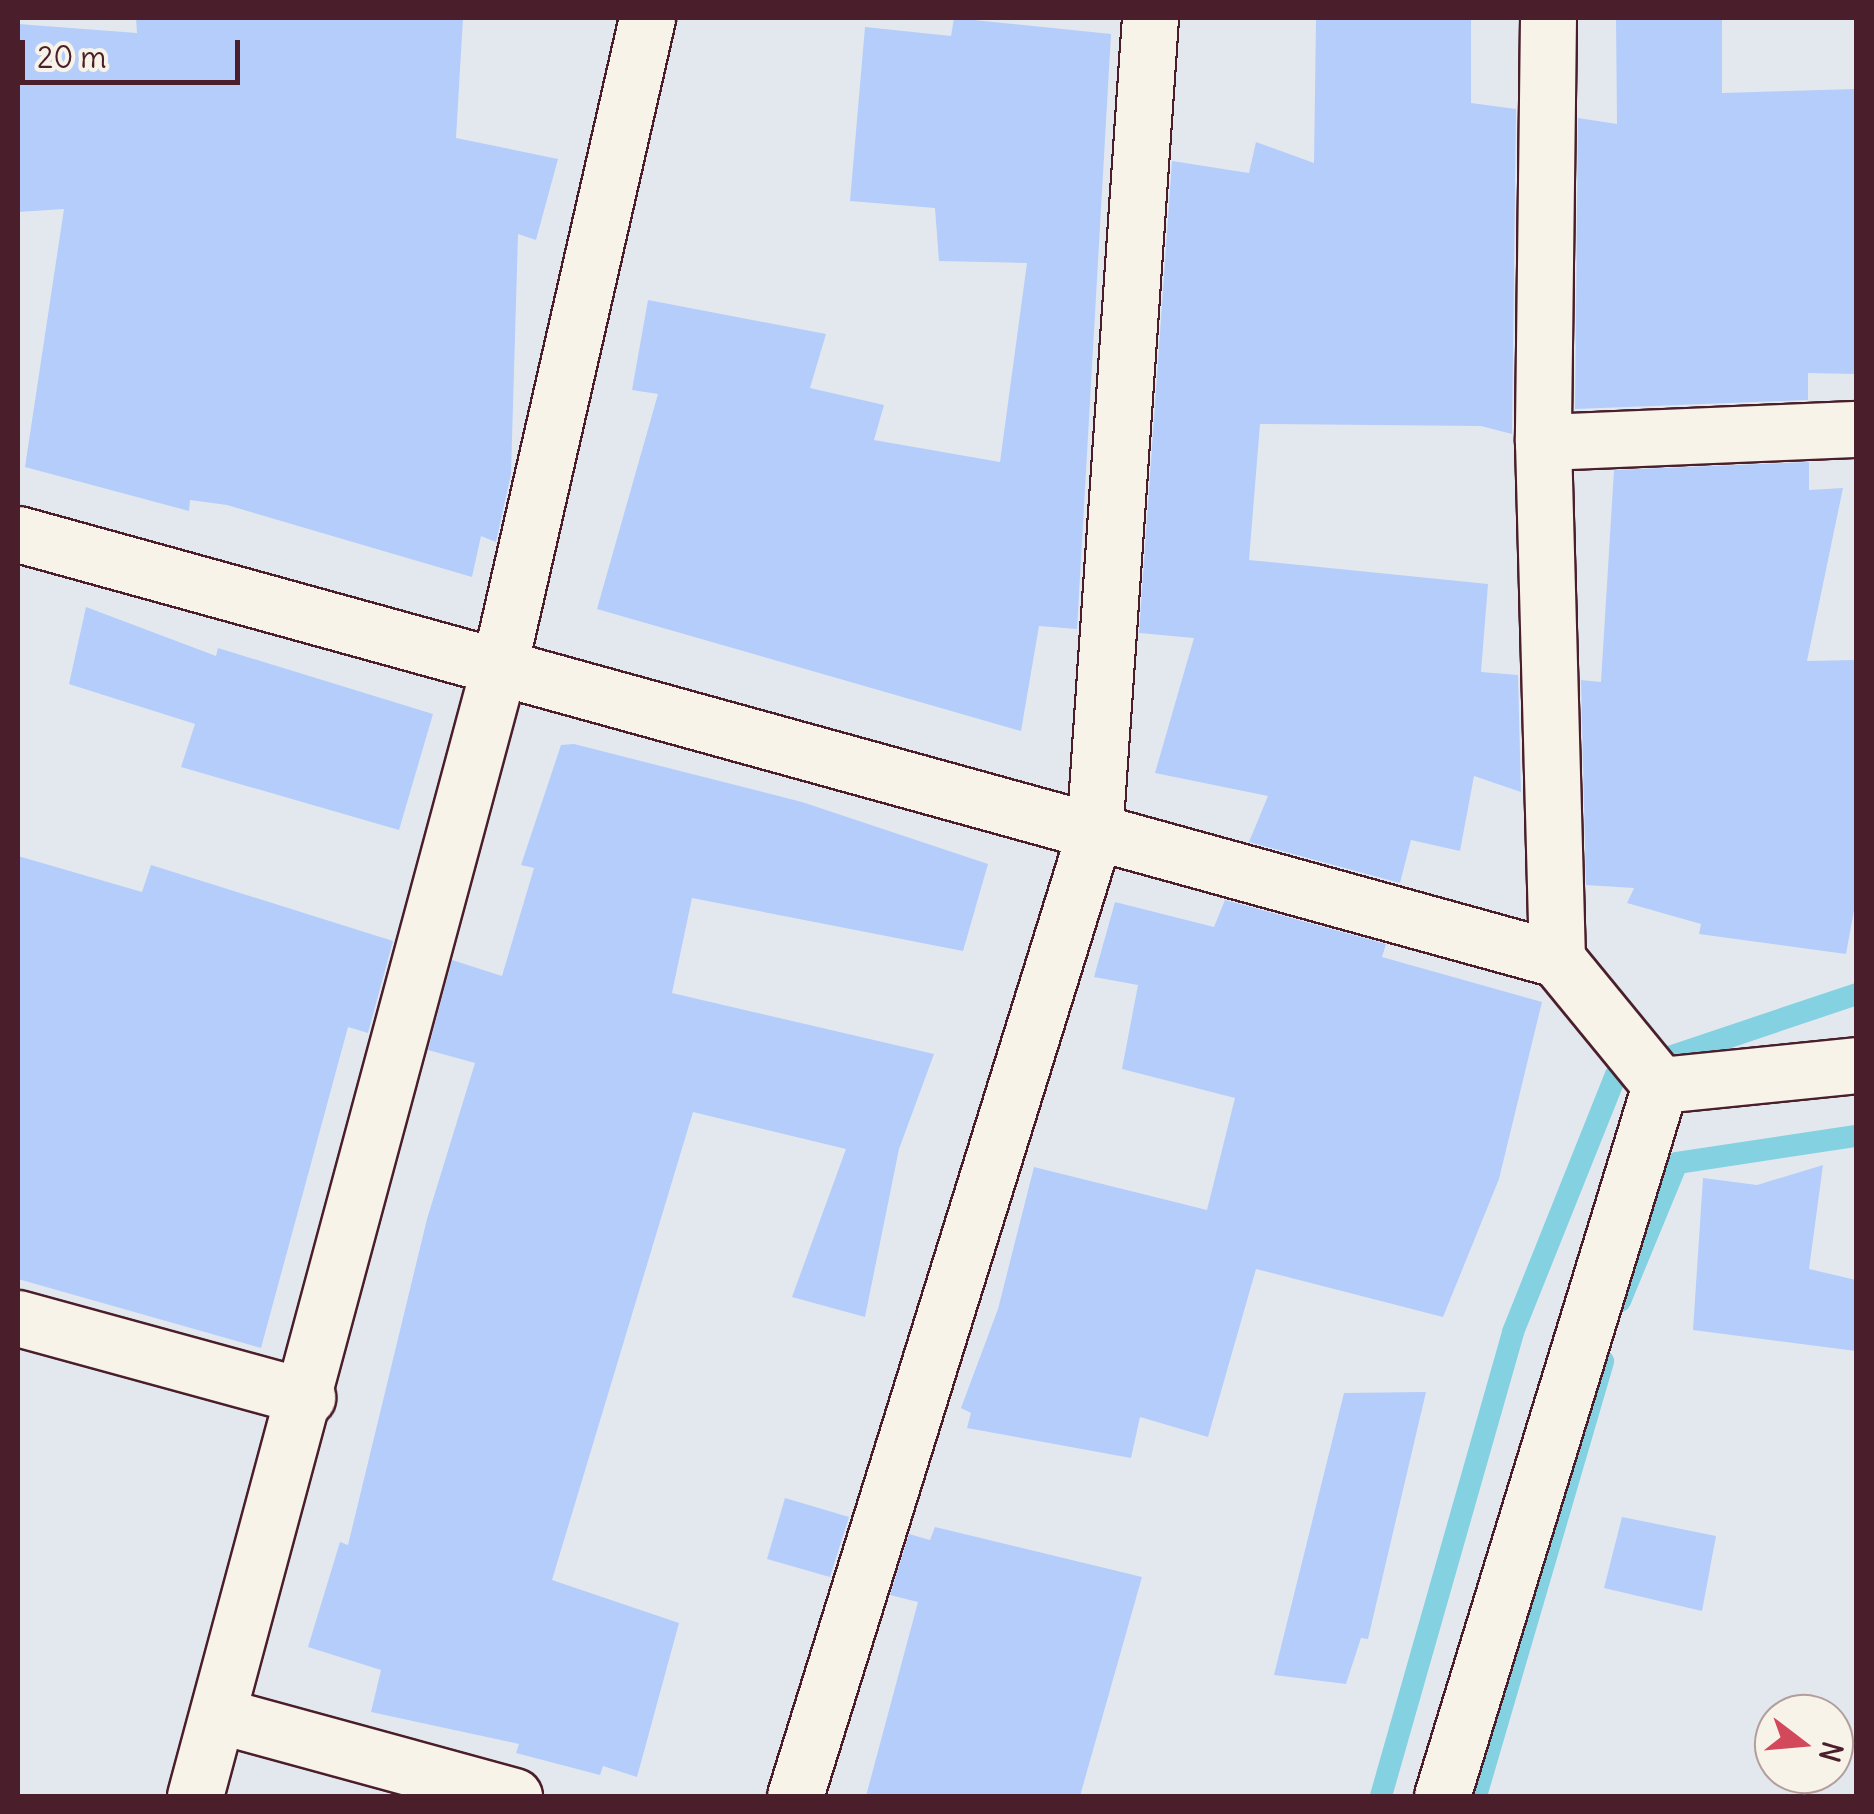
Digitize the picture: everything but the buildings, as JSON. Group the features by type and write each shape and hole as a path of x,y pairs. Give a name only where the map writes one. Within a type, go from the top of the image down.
{"street":[{"path":"195,1796 306,1397 500,667 648,18"},
{"path":"795,1796 1094,835 1150,18"},
{"path":"1548,18 1543,442 1557,959"},
{"path":"1543,442 1856,429"},
{"path":"18,534 1094,835 1557,959 1660,1086"},
{"path":"1660,1086 1856,1065"},
{"path":"1442,1796 1660,1086"},
{"path":"18,1318 306,1397"},
{"path":"218,1716 514,1796"}],"waterway":[{"path":"1381,1796 1513,1332 1616,1075 1856,994"},
{"path":"1620,1301 1677,1163 1856,1136"},
{"path":"1476,1796 1603,1361"}]}
